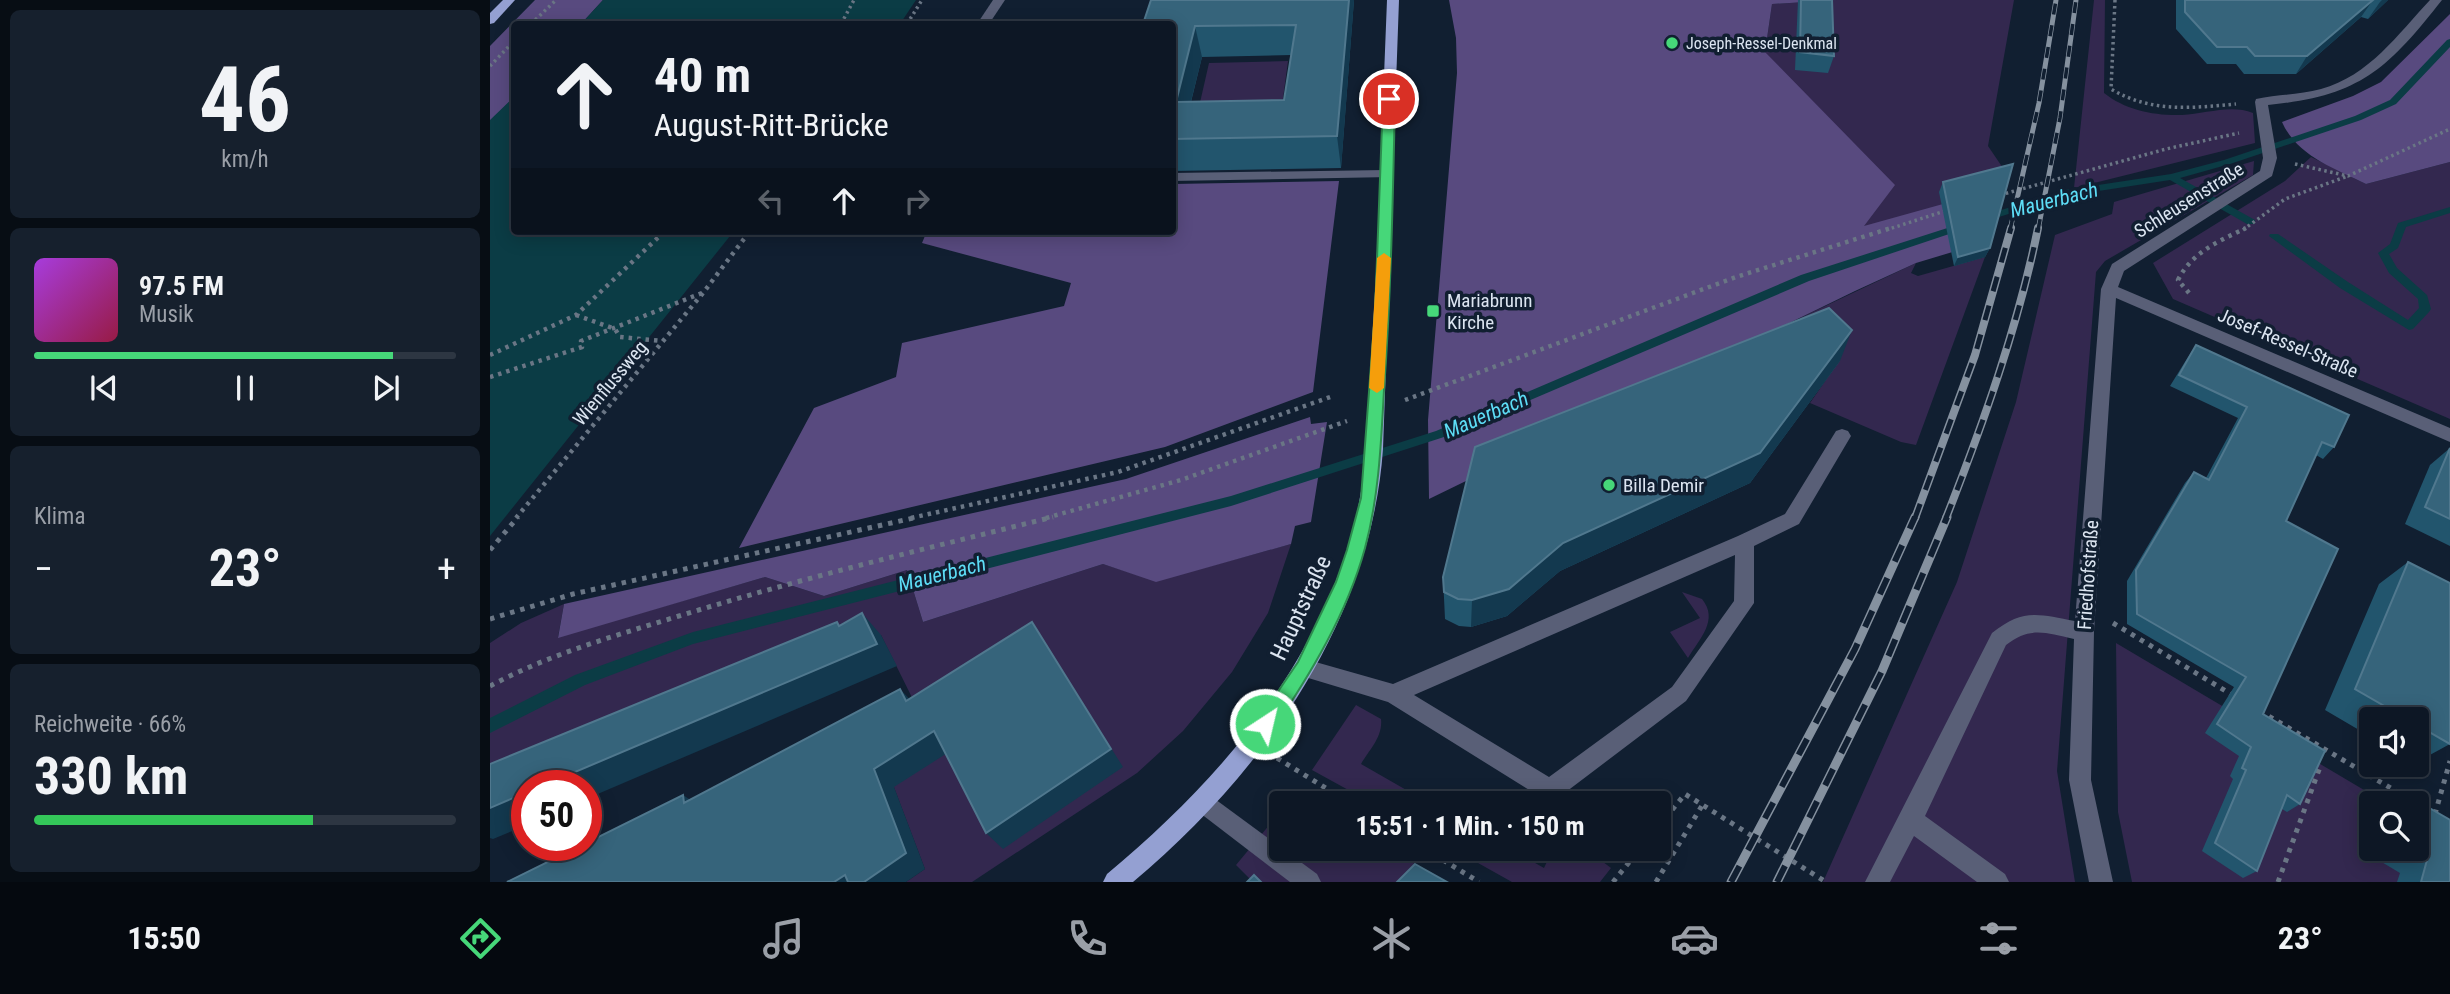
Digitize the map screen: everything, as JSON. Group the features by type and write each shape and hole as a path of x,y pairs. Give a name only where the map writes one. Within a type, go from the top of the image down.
{"main road":[{"path":"490,20 509,0"},
{"path":"1386,174 1393,0"},
{"name":"Hauptstraße","path":"1115,882 1147,857 1204,802 1252,743 1305,668 1345,582 1369,498 1377,391 1386,174"}],"street":[{"path":"985,21 999,0"},
{"path":"2270,158 2261,102 2301,98 2353,81 2377,62 2436,0"},
{"name":"Schleusenstraße","path":"2117,268 2261,178 2270,166 2270,158"},
{"path":"1176,177 1386,174"},
{"name":"Friedhofstraße","path":"2101,882 2080,780 2086,604 2109,289 2117,268"},
{"name":"Josef-Ressel-Straße","path":"2109,289 2450,435"},
{"path":"1394,694 1745,542 1792,519 1842,436"},
{"path":"1305,668 1394,694 1550,790 1679,694 1744,603 1745,542"},
{"path":"1877,882 1911,820 1998,639 2017,625 2042,624 2084,632"},
{"path":"1204,802 1309,882"},
{"path":"1911,820 1997,882"}],"path":[{"path":"534,21 556,0"},
{"path":"843,21 854,0"},
{"path":"910,21 922,0"},
{"path":"2115,0 2111,89 2127,101 2150,107 2181,109 2261,102"},
{"path":"490,66 511,44"},
{"path":"2194,298 2178,280 2181,272 2207,248 2244,230 2262,218 2267,211 2310,188 2348,176 2450,129"},
{"path":"1999,195 2166,149 2246,131"},
{"path":"2270,158 2348,176"},
{"path":"1401,401 1736,277 1949,210"},
{"path":"490,355 576,315 661,235"},
{"name":"Wienflussweg","path":"490,550 703,293 747,235"},
{"path":"490,377 582,347 581,341 703,293"},
{"path":"576,315 614,329 620,337 663,341"},
{"path":"490,619 573,594 1118,472 1333,396"},
{"path":"490,685 578,646 764,590 1056,516 1181,480 1351,419"},
{"path":"2086,604 2132,636 2239,699"},
{"path":"2251,706 2396,791"},
{"path":"1252,743 1330,791"},
{"path":"2435,814 2450,761"},
{"path":"2278,882 2320,767"},
{"path":"1671,811 1685,794 1826,882"},
{"path":"1656,882 1703,804"},
{"path":"2429,811 2442,819"},
{"path":"1445,861 1479,882"},
{"path":"1613,882 1630,861"}],"shaded area":[{"path":"535,0 603,0 584,21 514,21"},
{"path":"603,0 916,0 902,21 584,21"},
{"path":"1449,0 1837,0 1772,4 1765,52 1895,185 1864,226 2004,187 1989,241 1916,263 1855,291 1429,499 1428,420 1457,73 1456,38"},
{"path":"1837,0 2014,0 1988,146 2007,174 1941,206 1863,227 1765,52 1772,4"},
{"path":"2094,0 2105,0 2104,93 2131,108 2161,114 2245,110 2253,113 2255,143 2074,188"},
{"path":"2450,14 2450,162 2366,184 2318,160 2297,144 2289,134 2282,122 2353,96 2381,82"},
{"path":"511,25 511,100 490,122 490,46"},
{"path":"1288,61 1279,128 1194,129 1209,63"},
{"path":"511,100 511,235 731,235 490,536 490,120"},
{"path":"2311,157 2366,184 2450,162 2450,419 2173,299 2153,263 2285,181"},
{"path":"2254,161 2253,175 2105,261 2096,272 2057,771 2075,882 1823,882 1957,582 2016,402 2055,235 2112,214 2114,202"},
{"path":"1339,181 1313,392 1165,447 739,548 814,408 896,377 902,343 1064,306 1071,283 922,243 925,235 1176,235 1176,184"},
{"path":"1985,257 1916,445 1901,442 1810,403 1839,361 1800,318 1916,263 1911,273 1918,276"},
{"path":"1310,417 1311,424 1327,422 1311,522 1295,526 1291,544 1156,582 1103,564 923,622 907,570 824,596 765,577 558,638 564,604 1126,479"},
{"path":"1291,544 1268,613 1232,672 1183,731 1137,773 972,882 906,882 925,869 873,732 941,756 881,635 490,774 490,643 521,623 564,604 558,637 765,577 824,596 907,570 923,622 1103,564 1156,581"},
{"path":"1682,592 1702,599 1709,614 1706,629 1688,658 1670,632 1700,618"},
{"path":"2116,643 2366,791 2359,791 2359,861 2429,861 2450,882 2132,882 2118,812"},
{"path":"1356,705 1381,719 1378,737 1361,764 1408,791 1350,791 1312,770"},
{"path":"1269,825 1269,861 1409,861 1447,882 1253,882 1236,865"},
{"path":"1474,861 1531,861 1544,868 1547,861 1602,861 1611,868 1600,882 1512,882"}],"building":[{"path":"1151,0 1349,0 1337,136 1176,139 1176,102 1176,21 1144,21","holes":["1296,25 1284,100 1176,102 1195,26"]},
{"path":"1801,0 1832,0 1834,56 1800,52"},
{"path":"2185,0 2373,0 2307,56 2255,56 2247,47 2217,47 2185,12"},
{"path":"2013,164 1990,248 1958,257 1943,182"},
{"name":"Billa Demir","path":"1829,308 1852,330 1760,453 1563,543 1509,589 1472,600 1458,599 1444,592 1443,577 1475,447"},
{"path":"2196,345 2349,415 2334,447 2322,442 2286,521 2338,549 2263,714 2325,751 2300,804 2287,795 2257,871 2215,843 2246,770 2242,768 2251,747 2217,724 2246,677 2137,614 2136,570 2194,472 2209,480 2247,407 2179,375"},
{"path":"2450,448 2450,519 2425,507"},
{"path":"2408,562 2450,583 2450,744 2429,732 2429,707 2386,707 2355,689"},
{"path":"862,613 877,644 580,770 511,770 511,799 490,808 490,764 837,622 839,626"},
{"path":"1032,622 1111,749 986,833 934,731 874,769 906,853 864,882 848,882 845,875 834,882 507,882 550,861 602,861 602,835 683,795 684,803 900,689 906,701"},
{"path":"2429,808 2450,820 2450,882 2421,882 2427,861 2429,861"},
{"path":"1415,864 1447,882 1397,882"},
{"path":"1254,875 1261,882 1247,882"}],"waterway":[{"name":"Mauerbach","path":"2171,177 2227,162 2358,118 2393,102 2450,42"},
{"name":"Mauerbach","path":"1983,219 2065,193 2171,177"},
{"path":"2171,177 2251,222"},
{"path":"2274,236 2409,326 2425,309 2423,298 2393,270 2383,253 2394,246 2402,225 2450,210"},
{"name":"Mauerbach","path":"490,726 580,680 693,638 1231,501 1440,434 1805,278 1963,226"}],"railway":[{"path":"2010,230 2039,103 2056,0"},
{"path":"2038,230 2060,118 2076,0"},
{"path":"1915,518 1975,355 2011,228"},
{"path":"1946,518 1998,375 2038,228"},
{"path":"1731,882 1855,649 1915,517"},
{"path":"1777,882 1882,671 1947,517"}],"slow traffic":[{"path":"1377,388 1384,258"}],"place":[{"name":"Joseph-Ressel-Denkmal","path":"1672,43"},
{"name":"Mariabrunn Kirche","path":"1433,311"},
{"name":"Billa Demir","path":"1609,485"}],"route":[{"path":"1265,724 1305,668 1345,582 1369,498 1382,312 1389,99"}]}
